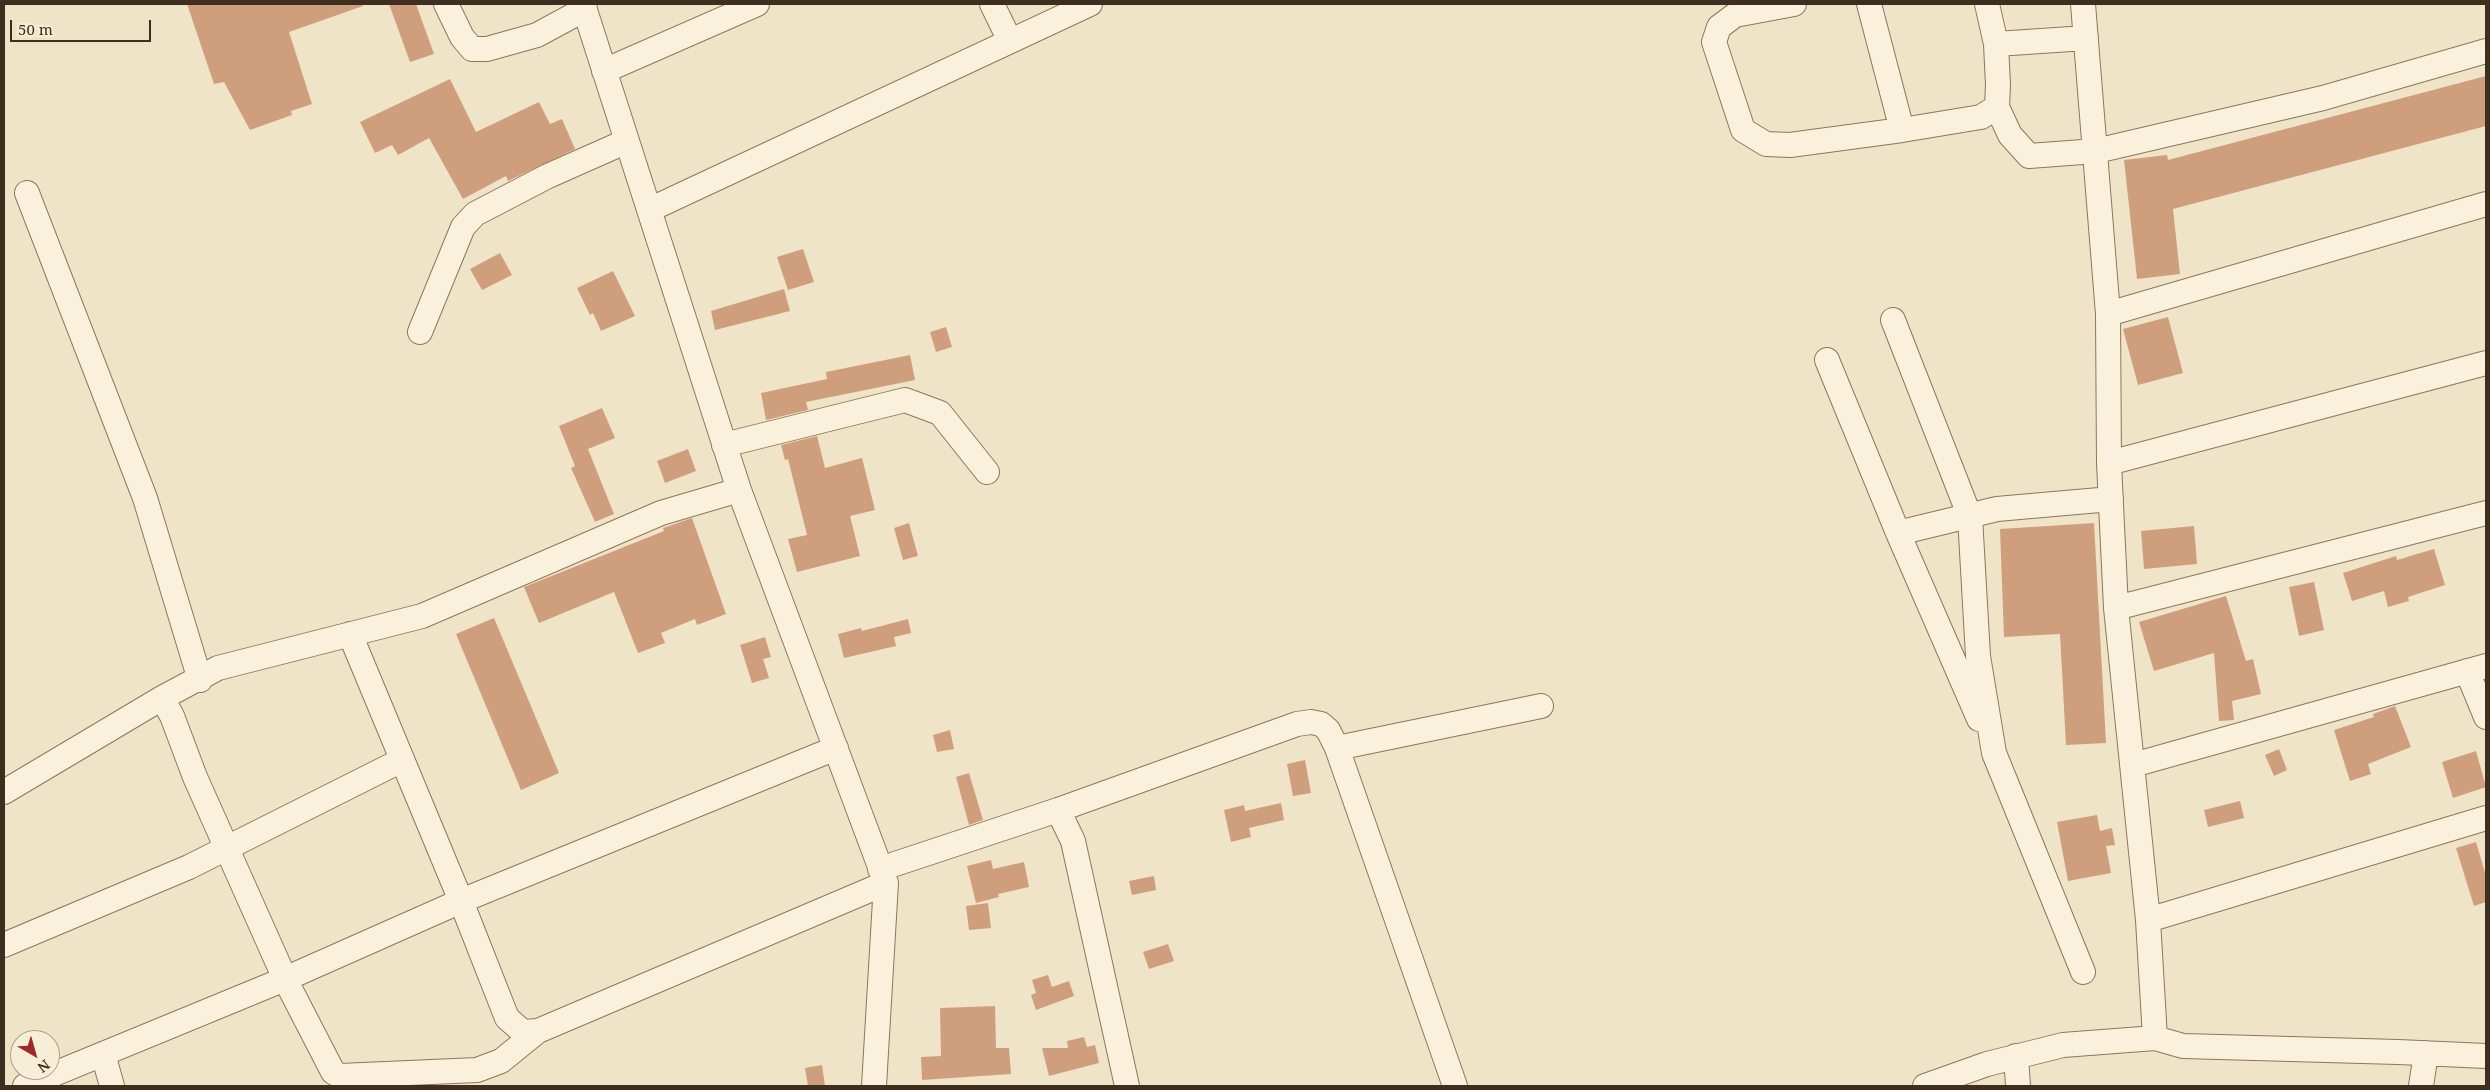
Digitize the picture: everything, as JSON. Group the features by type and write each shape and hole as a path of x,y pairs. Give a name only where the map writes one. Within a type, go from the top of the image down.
{"street":[{"path":"446,4 462,37 472,49 487,50 536,34 584,6 739,490 883,876 874,1086"},
{"path":"604,71 756,4"},
{"path":"992,4 1010,41"},
{"path":"649,210 1090,4"},
{"path":"1794,4 1735,15 1719,27 1714,42 1743,130 1766,144 1790,145 1902,130 1981,117 1997,107"},
{"path":"1869,4 1902,130"},
{"path":"1987,4 1996,44 1997,107 2010,135 2029,156 2096,151 2323,98 2486,52"},
{"path":"2083,4 2108,314 2108,463 2116,608 2148,920 2155,1038"},
{"path":"1996,44 2086,38"},
{"path":"420,332 463,228 475,214 548,176 627,141"},
{"path":"27,192 145,498 200,680"},
{"path":"2108,314 2486,204"},
{"path":"1893,320 1970,517 1978,656 1994,754"},
{"path":"1827,360 1898,533 1994,754 2083,972"},
{"path":"2108,463 2486,363"},
{"path":"724,445 905,400 940,413 987,472"},
{"path":"4,792 162,698 200,680 218,668 422,616 662,513 739,490"},
{"path":"1898,533 1997,509 2110,499"},
{"path":"2116,608 2486,513"},
{"path":"350,634 461,901 507,1018 523,1032 538,1031"},
{"path":"2133,765 2476,669 2486,716"},
{"path":"162,698 172,716 195,777 285,979 328,1066 340,1076 477,1070 502,1061 538,1031 883,876 1058,810 1297,724 1311,722 1321,724 1328,730 1337,748 1455,1086"},
{"path":"1337,748 1541,706"},
{"path":"25,1086 285,979 461,901 836,748"},
{"path":"4,945 189,867 402,760"},
{"path":"1058,810 1073,841 1127,1086"},
{"path":"2148,920 2486,818"},
{"path":"1925,1086 2016,1056 2063,1045 2155,1038 2183,1046 2486,1056"},
{"path":"2422,1086 2426,1053"},
{"path":"103,1054 112,1086"},
{"path":"2016,1056 2018,1086"}],"building":[{"path":"187,4 363,4 363,6 289,32 312,104 291,111 292,115 250,130 224,82 214,84"},
{"path":"389,4 416,4 434,54 410,62"},
{"path":"2486,76 2486,126 2173,209 2180,274 2137,279 2124,160 2167,155 2168,160"},
{"path":"450,79 476,132 539,102 550,124 562,119 575,149 508,181 506,176 463,199 429,138 398,155 392,145 375,153 360,122"},
{"path":"803,249 814,282 788,290 777,257"},
{"path":"500,253 512,275 482,290 470,269"},
{"path":"613,271 635,316 601,331 593,313 590,315 577,288"},
{"path":"784,289 790,311 715,330 711,311"},
{"path":"2168,317 2183,373 2138,385 2123,329"},
{"path":"946,327 952,347 936,352 930,332"},
{"path":"910,355 915,380 806,402 808,410 766,420 761,393 827,379 826,372"},
{"path":"602,408 615,438 588,449 614,514 595,522 571,468 575,466 559,426"},
{"path":"817,436 825,468 862,458 875,510 850,516 860,556 797,572 788,539 807,535 788,459 785,460 781,445"},
{"path":"688,449 696,471 665,483 657,461"},
{"path":"692,518 726,614 697,625 695,619 661,633 665,643 638,653 614,592 539,623 524,587 664,531 663,528"},
{"path":"909,523 918,556 903,560 894,528"},
{"path":"2094,523 2106,743 2066,745 2060,634 2004,637 2000,529"},
{"path":"2194,526 2197,564 2144,569 2141,531"},
{"path":"2434,549 2445,585 2408,597 2409,601 2388,607 2384,591 2352,601 2343,573 2396,556 2397,560"},
{"path":"2314,582 2324,630 2299,636 2289,587"},
{"path":"2226,596 2246,661 2253,659 2261,694 2232,701 2234,720 2219,721 2214,653 2154,671 2139,622"},
{"path":"494,618 559,773 521,790 456,634"},
{"path":"908,619 911,633 894,637 896,646 844,658 838,634 861,628 862,631"},
{"path":"765,637 771,657 763,659 769,678 752,683 740,645"},
{"path":"2395,706 2411,747 2368,764 2371,774 2350,781 2334,730 2374,717 2373,714"},
{"path":"950,730 954,749 937,752 933,735"},
{"path":"2279,749 2287,770 2274,776 2265,755"},
{"path":"2476,751 2486,787 2453,798 2442,762"},
{"path":"1305,760 1311,793 1293,796 1287,764"},
{"path":"969,773 983,820 969,825 956,777"},
{"path":"2240,801 2244,818 2208,827 2204,810"},
{"path":"1281,803 1284,820 1249,828 1251,837 1231,842 1224,810 1244,805 1245,811"},
{"path":"2097,815 2100,831 2112,828 2115,845 2106,846 2111,873 2068,881 2057,822"},
{"path":"2476,842 2486,876 2486,902 2474,906 2456,848"},
{"path":"991,860 993,869 1024,862 1029,887 998,894 999,897 976,903 967,866"},
{"path":"1154,876 1156,890 1132,895 1129,881"},
{"path":"988,903 991,928 969,930 966,906"},
{"path":"1168,944 1174,961 1149,969 1143,952"},
{"path":"1048,975 1052,987 1069,981 1074,996 1036,1010 1031,995 1036,993 1032,980"},
{"path":"995,1006 996,1048 1009,1048 1011,1074 922,1080 921,1057 941,1056 940,1008"},
{"path":"1084,1037 1087,1047 1095,1045 1099,1063 1049,1076 1042,1048 1068,1048 1067,1041"},
{"path":"822,1065 825,1086 808,1086 805,1068"}]}
